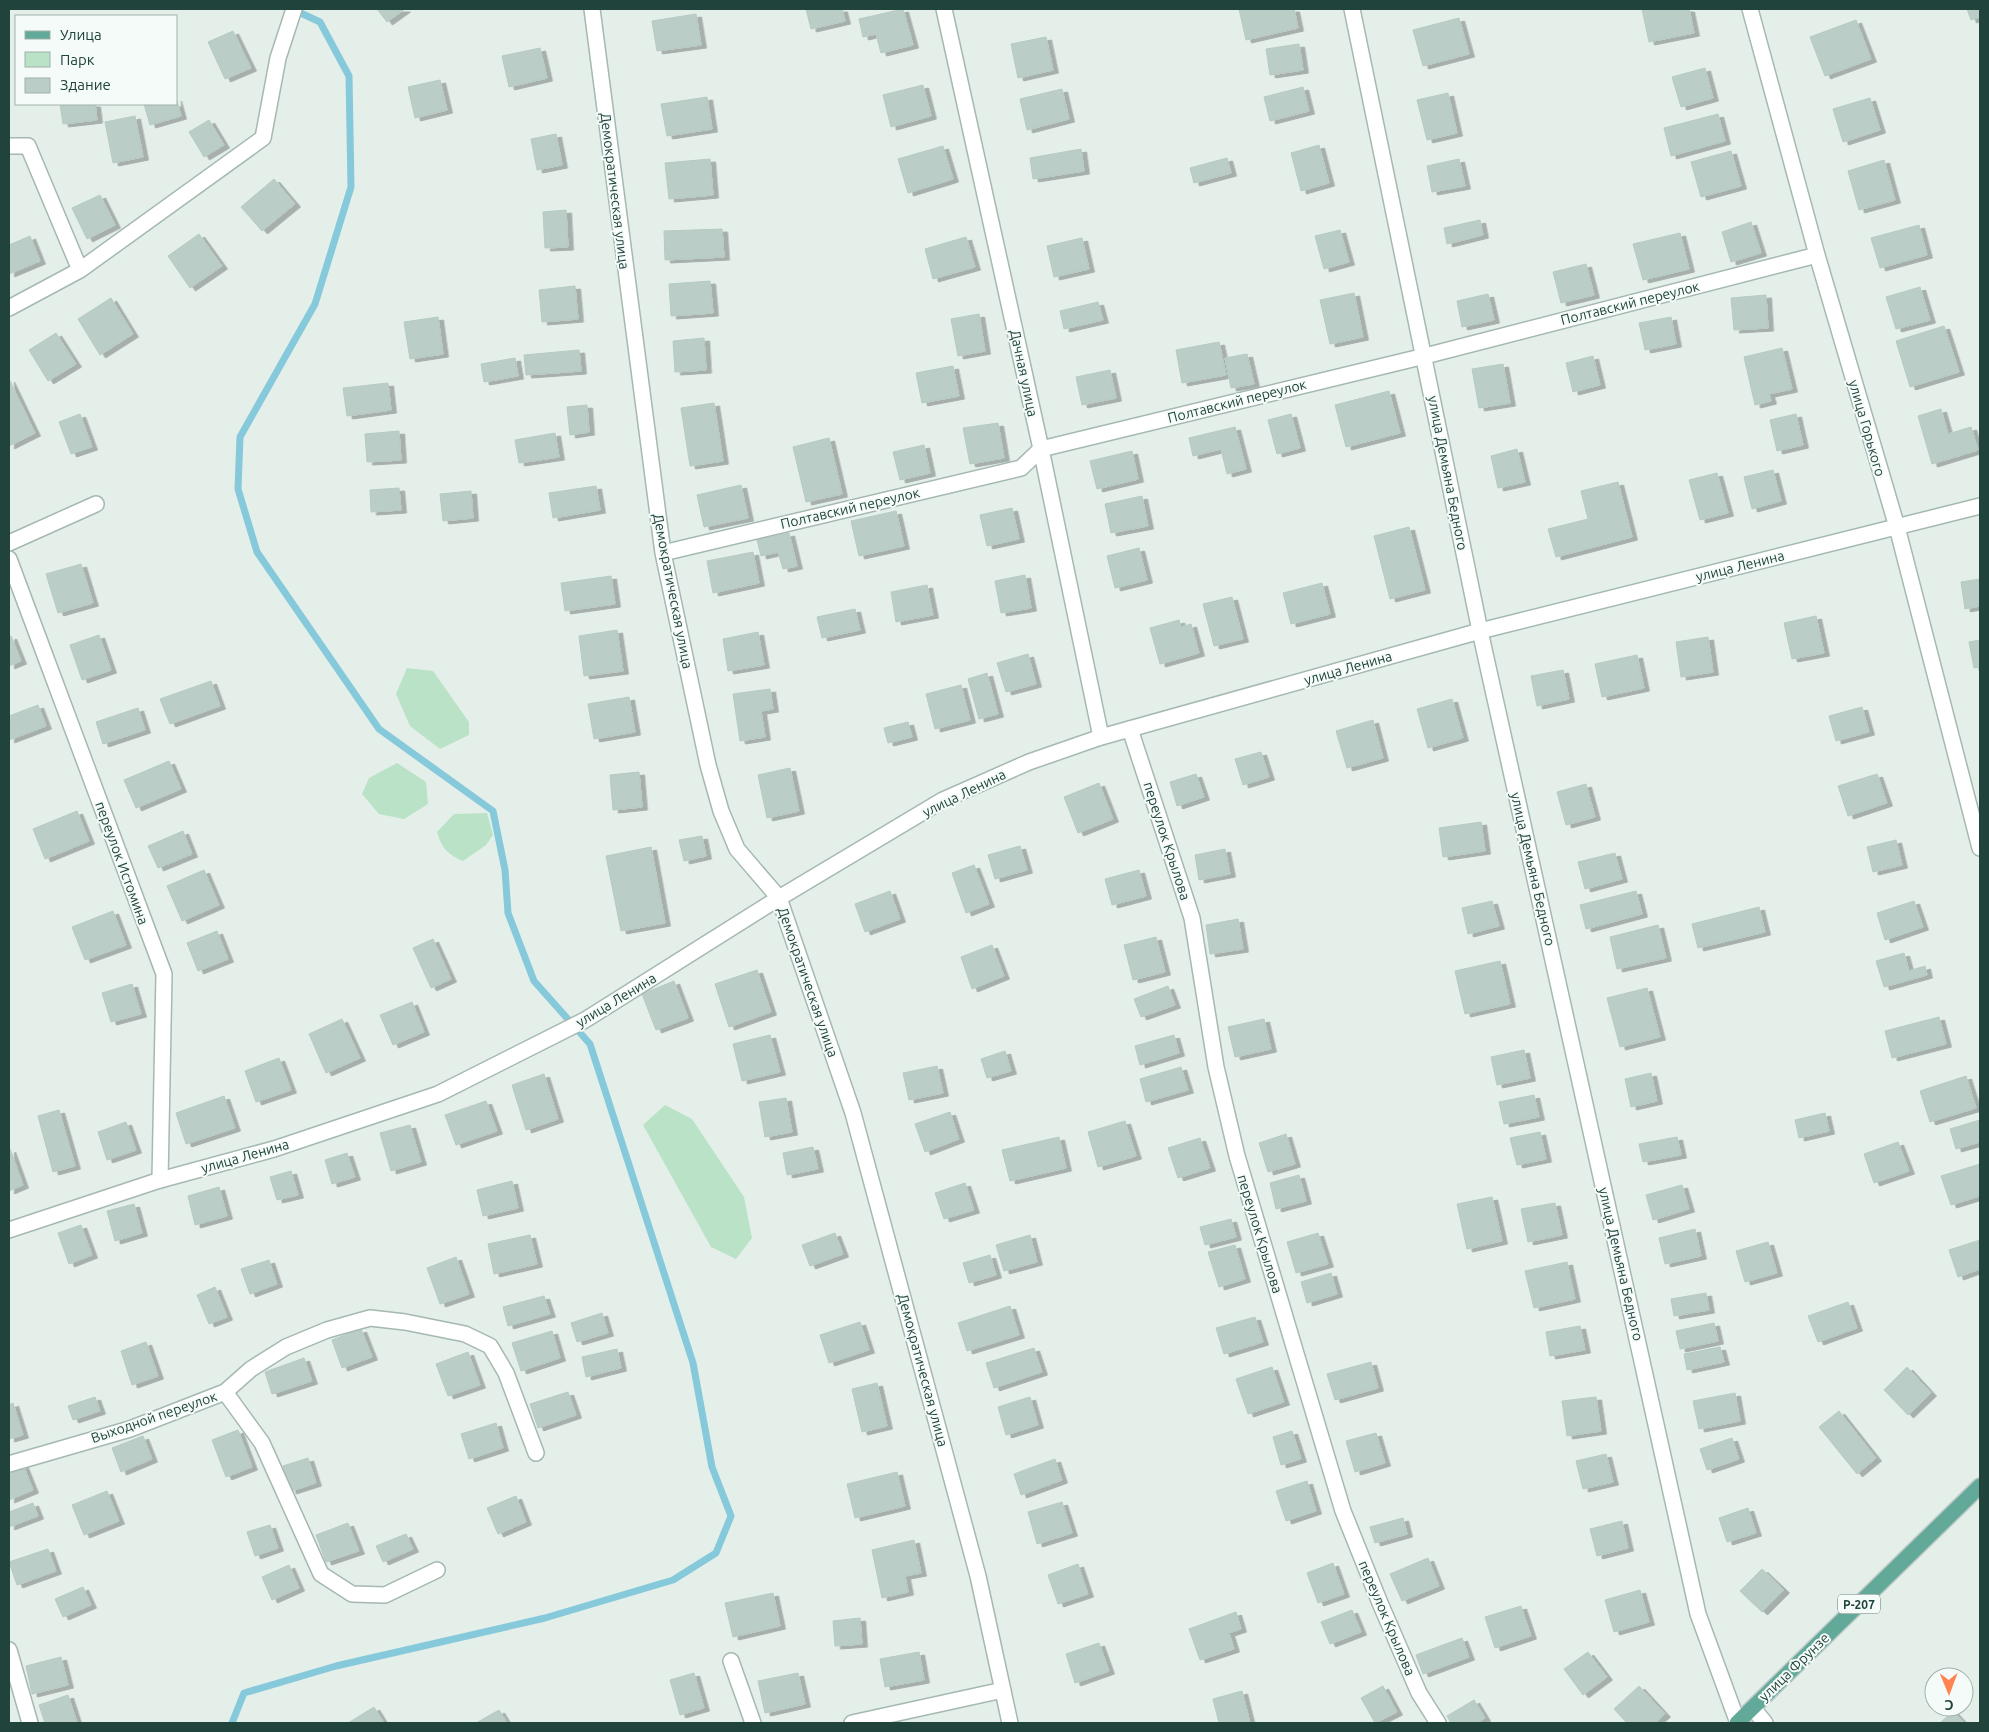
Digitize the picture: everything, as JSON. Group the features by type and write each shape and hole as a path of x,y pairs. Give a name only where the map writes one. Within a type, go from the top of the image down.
{"main road":[{"name":"улица Фрунзе","path":"1738,1723 1980,1486"}],"street":[{"path":"9,308 80,270 263,138 278,58 294,9"},
{"name":"Демократическая улица","path":"592,9 663,553 708,765 721,811 737,849 779,898 854,1113 978,1576 1010,1723"},
{"name":"Дачная улица","path":"944,9 1041,449 1101,737"},
{"name":"улица Демьяна Бедного","path":"1352,9 1425,356 1480,631 1698,1614 1738,1723"},
{"name":"улица Горького","path":"1750,9 1817,255 1896,528 1980,848"},
{"path":"9,146 28,146 80,270"},
{"name":"Полтавский переулок","path":"663,553 1021,468 1041,449 1425,356 1817,255"},
{"path":"9,543 96,504"},
{"name":"улица Ленина","path":"9,1230 160,1180 274,1149 438,1094 585,1020 779,898 943,800 1029,762 1101,737 1480,631 1980,506"},
{"name":"переулок Истомина","path":"9,560 164,974 160,1180"},
{"name":"переулок Крылова","path":"1130,729 1192,918 1216,1067 1237,1156 1343,1511 1419,1693 1438,1723"},
{"name":"Выходной переулок","path":"9,1464 130,1429 225,1392 267,1357 327,1330 370,1318 405,1322 465,1334 490,1346 506,1374 536,1453"},
{"path":"225,1392 262,1443 321,1574 352,1594 385,1595 437,1570"},
{"path":"9,1650 30,1723"},
{"path":"731,1661 753,1723"},
{"path":"852,1723 1003,1690"},
{"path":"1752,1708 1765,1723"}],"green space":[{"path":"407,668 433,671 469,722 469,735 440,749 410,726 396,694"},
{"path":"397,763 426,782 428,804 404,819 379,814 362,794 369,778"},
{"path":"487,813 493,835 486,845 463,861 446,850 437,832 454,814"},
{"path":"665,1105 692,1119 744,1197 752,1238 736,1259 711,1247 643,1125"}],"building":[{"path":"377,9 405,9 387,22"},
{"path":"806,9 842,9 845,21 811,29"},
{"path":"903,9 913,45 881,53 876,34 863,37 859,19"},
{"path":"1239,9 1294,9 1298,28 1246,40"},
{"path":"1642,9 1689,9 1694,33 1649,42"},
{"path":"1967,9 1980,9 1980,17 1971,20"},
{"path":"696,14 701,45 657,51 652,21"},
{"path":"1459,18 1469,54 1423,66 1413,30"},
{"path":"1856,20 1871,59 1825,76 1810,37"},
{"path":"233,31 251,68 225,79 208,42"},
{"path":"1046,37 1053,70 1018,78 1011,44"},
{"path":"1299,44 1303,70 1270,75 1266,49"},
{"path":"540,48 547,78 509,87 502,56"},
{"path":"1705,68 1713,98 1681,107 1672,77"},
{"path":"440,80 447,110 415,118 408,87"},
{"path":"923,85 931,116 891,127 883,95"},
{"path":"1303,87 1309,111 1270,121 1264,97"},
{"path":"1062,89 1069,119 1027,130 1020,99"},
{"path":"1448,93 1457,133 1427,140 1417,100"},
{"path":"707,97 712,129 667,136 661,104"},
{"path":"1870,98 1880,130 1843,142 1833,109"},
{"path":"60,105 95,105 97,120 63,124"},
{"path":"144,105 178,105 181,116 150,125"},
{"path":"1718,114 1725,141 1671,156 1664,128"},
{"path":"135,116 143,157 113,163 105,122"},
{"path":"209,120 224,145 204,157 189,132"},
{"path":"556,134 562,165 537,170 531,139"},
{"path":"1319,145 1329,183 1301,191 1291,153"},
{"path":"943,146 953,179 908,193 898,159"},
{"path":"1081,149 1084,171 1033,179 1030,158"},
{"path":"1731,151 1741,186 1701,197 1691,162"},
{"path":"1227,158 1231,173 1194,183 1190,168"},
{"path":"710,159 713,195 669,199 665,163"},
{"path":"1459,159 1465,186 1432,192 1427,166"},
{"path":"1884,160 1895,200 1859,210 1848,171"},
{"path":"274,179 295,204 262,231 241,207"},
{"path":"100,195 115,225 87,239 72,208"},
{"path":"566,210 568,247 545,248 543,212"},
{"path":"1480,220 1483,235 1447,244 1444,228"},
{"path":"1751,222 1761,253 1731,262 1722,232"},
{"path":"1919,225 1927,255 1880,268 1871,238"},
{"path":"722,229 724,257 665,260 664,231"},
{"path":"1340,230 1349,262 1324,269 1315,236"},
{"path":"1680,233 1689,269 1643,280 1633,244"},
{"path":"199,234 222,266 190,288 168,256"},
{"path":"30,236 40,261 9,274 9,245"},
{"path":"966,237 975,267 933,279 925,249"},
{"path":"1082,238 1089,269 1054,277 1047,246"},
{"path":"1586,264 1594,295 1561,303 1553,272"},
{"path":"710,281 713,313 671,316 669,284"},
{"path":"575,286 578,319 542,322 539,290"},
{"path":"1920,287 1930,320 1896,329 1886,297"},
{"path":"1354,293 1363,337 1330,344 1320,300"},
{"path":"1488,294 1494,320 1462,327 1457,301"},
{"path":"1766,295 1768,328 1734,330 1731,298"},
{"path":"111,298 133,334 100,355 78,319"},
{"path":"1098,302 1103,320 1064,329 1060,311"},
{"path":"979,314 985,351 958,356 951,319"},
{"path":"438,317 443,354 410,359 404,322"},
{"path":"1671,317 1676,344 1645,350 1639,323"},
{"path":"1944,326 1959,372 1910,387 1896,341"},
{"path":"56,333 76,364 48,381 29,350"},
{"path":"704,338 706,370 675,372 673,341"},
{"path":"1219,342 1226,375 1182,383 1176,350"},
{"path":"1782,348 1792,389 1769,394 1771,401 1755,405 1744,357"},
{"path":"579,350 581,371 526,375 524,355"},
{"path":"1247,354 1254,384 1231,388 1225,358"},
{"path":"1593,356 1600,385 1573,392 1566,363"},
{"path":"515,358 518,376 484,382 481,364"},
{"path":"1503,364 1510,403 1479,408 1472,369"},
{"path":"953,366 959,396 922,403 916,373"},
{"path":"1110,370 1116,398 1082,405 1076,377"},
{"path":"9,379 35,433 9,446"},
{"path":"388,383 391,410 347,416 343,388"},
{"path":"1389,391 1400,433 1346,447 1335,405"},
{"path":"714,403 723,461 690,466 681,408"},
{"path":"587,405 589,432 570,435 567,407"},
{"path":"1941,409 1948,434 1971,427 1978,450 1932,464 1918,416"},
{"path":"80,414 92,447 71,454 59,422"},
{"path":"1291,414 1300,448 1277,454 1268,420"},
{"path":"1796,414 1803,445 1777,451 1770,420"},
{"path":"998,423 1004,458 970,464 963,428"},
{"path":"1235,427 1246,469 1227,474 1221,449 1193,456 1189,438"},
{"path":"399,431 401,460 367,462 365,434"},
{"path":"555,433 559,457 519,463 515,440"},
{"path":"829,438 842,494 806,502 793,447"},
{"path":"924,445 930,473 900,480 893,452"},
{"path":"1517,449 1525,482 1498,488 1491,456"},
{"path":"1132,451 1138,479 1097,489 1090,461"},
{"path":"1773,470 1781,501 1752,509 1744,477"},
{"path":"1717,473 1728,513 1700,520 1689,480"},
{"path":"1618,482 1632,537 1556,557 1548,529 1588,519 1581,491"},
{"path":"741,485 748,518 704,527 697,495"},
{"path":"596,486 600,510 553,518 549,493"},
{"path":"399,488 401,510 371,512 370,490"},
{"path":"471,491 473,518 443,521 440,494"},
{"path":"1142,496 1148,526 1111,533 1105,504"},
{"path":"1012,508 1019,539 987,546 980,515"},
{"path":"896,511 904,546 859,556 851,521"},
{"path":"1409,527 1425,590 1390,599 1374,536"},
{"path":"789,533 797,566 783,569 778,552 761,556 757,540"},
{"path":"1139,548 1147,580 1115,588 1107,556"},
{"path":"753,552 759,583 713,593 707,561"},
{"path":"81,564 93,603 58,613 46,574"},
{"path":"1025,575 1031,608 1001,613 995,581"},
{"path":"611,576 615,604 565,611 561,583"},
{"path":"1980,579 1980,606 1965,609 1961,582"},
{"path":"1322,583 1330,614 1291,624 1283,593"},
{"path":"927,585 933,615 896,622 891,592"},
{"path":"1232,597 1243,639 1214,646 1203,604"},
{"path":"855,609 860,630 822,638 817,617"},
{"path":"1816,616 1824,653 1792,659 1784,623"},
{"path":"1179,620 1181,627 1191,624 1199,653 1160,664 1150,628"},
{"path":"617,630 623,671 584,676 579,636"},
{"path":"758,632 764,665 728,671 723,639"},
{"path":"99,635 111,670 82,680 70,645"},
{"path":"11,636 21,661 9,666 9,637"},
{"path":"1708,637 1713,672 1681,677 1676,642"},
{"path":"1980,640 1980,667 1974,668 1969,642"},
{"path":"1028,654 1036,684 1006,692 997,663"},
{"path":"1637,655 1644,688 1602,697 1595,664"},
{"path":"1563,670 1569,699 1537,706 1531,676"},
{"path":"987,673 998,714 979,719 968,679"},
{"path":"211,681 220,706 170,724 160,699"},
{"path":"961,685 970,720 935,729 926,694"},
{"path":"770,689 773,709 761,711 765,737 740,741 733,694"},
{"path":"629,697 635,732 594,739 588,704"},
{"path":"1452,699 1463,738 1428,748 1417,709"},
{"path":"38,705 46,726 9,740 9,716"},
{"path":"1862,707 1869,732 1836,741 1829,716"},
{"path":"138,708 145,730 103,744 96,722"},
{"path":"1373,720 1383,758 1347,768 1336,731"},
{"path":"908,722 912,737 888,743 884,728"},
{"path":"1261,752 1269,777 1243,785 1235,759"},
{"path":"169,761 181,789 136,808 124,780"},
{"path":"790,768 799,811 767,818 758,775"},
{"path":"639,772 642,807 613,810 610,775"},
{"path":"1196,774 1204,797 1177,806 1170,782"},
{"path":"1877,774 1887,803 1848,816 1838,786"},
{"path":"1099,783 1113,819 1078,833 1064,797"},
{"path":"1586,784 1595,817 1566,825 1557,792"},
{"path":"77,811 89,841 45,859 33,829"},
{"path":"1481,822 1485,851 1443,857 1439,828"},
{"path":"183,831 192,854 158,868 148,846"},
{"path":"702,836 706,856 684,861 679,840"},
{"path":"1896,840 1902,865 1873,872 1867,847"},
{"path":"1020,846 1027,870 995,879 988,855"},
{"path":"651,847 665,923 621,931 606,856"},
{"path":"1225,849 1230,874 1199,880 1195,855"},
{"path":"1615,853 1622,879 1585,889 1578,862"},
{"path":"974,865 989,904 966,913 952,873"},
{"path":"204,870 219,905 182,921 167,886"},
{"path":"1139,870 1146,896 1112,905 1105,879"},
{"path":"890,891 900,919 865,932 855,904"},
{"path":"1636,891 1642,914 1586,929 1580,905"},
{"path":"1492,901 1499,926 1468,934 1462,908"},
{"path":"1914,901 1923,927 1885,940 1877,913"},
{"path":"1759,907 1765,932 1698,948 1692,924"},
{"path":"113,911 126,945 85,960 72,927"},
{"path":"1238,919 1243,949 1210,954 1206,925"},
{"path":"1658,925 1666,958 1617,969 1610,937"},
{"path":"217,931 228,959 198,971 187,943"},
{"path":"1156,937 1165,972 1133,980 1124,945"},
{"path":"433,939 451,979 431,988 413,948"},
{"path":"992,945 1004,976 972,989 961,957"},
{"path":"1904,953 1909,971 1925,966 1927,975 1884,987 1876,961"},
{"path":"1500,961 1510,1004 1465,1014 1455,971"},
{"path":"757,970 771,1012 729,1027 715,984"},
{"path":"674,981 688,1018 656,1030 642,994"},
{"path":"132,984 141,1014 111,1022 102,993"},
{"path":"1168,986 1175,1005 1141,1017 1134,999"},
{"path":"1647,988 1660,1037 1620,1047 1607,998"},
{"path":"412,1002 424,1032 393,1045 380,1015"},
{"path":"1939,1017 1946,1044 1892,1058 1885,1031"},
{"path":"342,1019 360,1058 326,1073 309,1034"},
{"path":"1264,1019 1271,1049 1235,1057 1228,1027"},
{"path":"770,1035 780,1072 742,1081 733,1044"},
{"path":"1174,1035 1179,1053 1140,1065 1135,1046"},
{"path":"1524,1050 1530,1078 1497,1085 1491,1057"},
{"path":"1005,1051 1011,1071 987,1078 981,1059"},
{"path":"279,1058 291,1090 256,1102 245,1071"},
{"path":"937,1066 943,1093 909,1100 903,1073"},
{"path":"1181,1067 1188,1090 1146,1102 1140,1079"},
{"path":"1651,1073 1657,1101 1631,1107 1625,1079"},
{"path":"544,1074 558,1119 526,1130 512,1085"},
{"path":"1966,1076 1976,1108 1930,1122 1920,1091"},
{"path":"1534,1095 1539,1117 1504,1124 1499,1102"},
{"path":"224,1096 235,1128 186,1144 176,1113"},
{"path":"786,1098 792,1132 765,1137 759,1102"},
{"path":"486,1101 497,1131 456,1145 445,1115"},
{"path":"59,1110 75,1166 53,1172 38,1116"},
{"path":"950,1112 959,1139 925,1152 915,1124"},
{"path":"1825,1113 1829,1131 1799,1138 1795,1120"},
{"path":"1980,1120 1980,1142 1956,1149 1950,1129"},
{"path":"1125,1121 1136,1156 1098,1167 1088,1132"},
{"path":"126,1122 136,1150 107,1160 98,1132"},
{"path":"410,1125 421,1162 391,1171 380,1133"},
{"path":"1540,1132 1546,1159 1517,1165 1510,1138"},
{"path":"1286,1134 1295,1164 1268,1172 1259,1143"},
{"path":"1059,1137 1066,1168 1010,1181 1002,1150"},
{"path":"1677,1137 1681,1155 1643,1162 1639,1144"},
{"path":"1200,1138 1210,1168 1178,1178 1168,1148"},
{"path":"1898,1142 1909,1171 1874,1183 1864,1154"},
{"path":"813,1147 818,1169 787,1175 783,1153"},
{"path":"9,1150 23,1185 9,1191"},
{"path":"347,1153 355,1177 332,1184 325,1160"},
{"path":"1980,1164 1980,1196 1951,1205 1941,1176"},
{"path":"291,1171 298,1195 277,1200 270,1177"},
{"path":"1299,1175 1306,1201 1276,1209 1270,1183"},
{"path":"512,1181 518,1208 483,1216 477,1190"},
{"path":"965,1183 974,1210 944,1219 935,1193"},
{"path":"1682,1185 1689,1209 1653,1220 1646,1195"},
{"path":"219,1187 227,1216 195,1225 188,1196"},
{"path":"1492,1197 1502,1241 1467,1249 1457,1204"},
{"path":"1555,1203 1562,1235 1528,1242 1521,1209"},
{"path":"134,1204 142,1233 115,1241 107,1211"},
{"path":"1231,1219 1236,1237 1205,1245 1200,1227"},
{"path":"81,1225 92,1255 69,1264 58,1233"},
{"path":"1695,1229 1701,1256 1665,1264 1659,1238"},
{"path":"835,1233 843,1254 810,1266 802,1245"},
{"path":"1318,1233 1328,1264 1296,1273 1287,1242"},
{"path":"530,1235 537,1264 494,1274 488,1244"},
{"path":"1030,1235 1037,1262 1004,1271 996,1245"},
{"path":"1980,1240 1980,1269 1958,1277 1949,1250"},
{"path":"1768,1242 1777,1273 1745,1282 1736,1251"},
{"path":"1235,1245 1245,1279 1219,1287 1208,1252"},
{"path":"990,1255 996,1275 969,1283 963,1263"},
{"path":"456,1257 469,1294 440,1304 427,1268"},
{"path":"269,1260 277,1284 250,1294 241,1269"},
{"path":"1567,1262 1575,1299 1534,1308 1525,1271"},
{"path":"1331,1273 1337,1294 1307,1303 1301,1282"},
{"path":"215,1287 227,1317 209,1324 197,1295"},
{"path":"1706,1293 1709,1310 1674,1316 1671,1299"},
{"path":"544,1296 550,1314 508,1326 503,1307"},
{"path":"1848,1302 1857,1328 1818,1342 1808,1316"},
{"path":"1010,1306 1019,1335 967,1351 958,1323"},
{"path":"602,1313 608,1333 577,1342 571,1323"},
{"path":"1255,1317 1263,1342 1224,1354 1216,1328"},
{"path":"860,1322 869,1350 829,1363 820,1335"},
{"path":"1714,1323 1718,1341 1680,1349 1676,1331"},
{"path":"1580,1326 1585,1350 1550,1356 1546,1332"},
{"path":"361,1329 372,1357 342,1368 332,1340"},
{"path":"552,1331 560,1358 521,1371 512,1343"},
{"path":"146,1342 158,1376 132,1385 121,1351"},
{"path":"1720,1347 1724,1362 1687,1370 1684,1354"},
{"path":"1034,1348 1042,1372 994,1388 986,1363"},
{"path":"617,1349 621,1368 586,1377 582,1357"},
{"path":"468,1352 480,1385 448,1396 436,1364"},
{"path":"304,1358 312,1381 272,1394 265,1372"},
{"path":"1371,1362 1378,1388 1335,1400 1327,1374"},
{"path":"1272,1367 1284,1402 1248,1414 1236,1379"},
{"path":"1907,1367 1931,1393 1908,1415 1884,1390"},
{"path":"877,1383 887,1426 862,1432 852,1389"},
{"path":"568,1392 576,1415 538,1428 530,1404"},
{"path":"1735,1393 1740,1421 1699,1429 1693,1401"},
{"path":"95,1397 100,1411 73,1420 68,1406"},
{"path":"1030,1397 1038,1425 1006,1435 998,1407"},
{"path":"1596,1397 1601,1431 1567,1436 1562,1401"},
{"path":"13,1403 23,1435 9,1439 9,1405"},
{"path":"1839,1411 1876,1458 1857,1474 1819,1427"},
{"path":"496,1423 503,1448 469,1459 461,1434"},
{"path":"238,1430 252,1467 226,1477 212,1440"},
{"path":"1292,1431 1301,1459 1281,1465 1273,1437"},
{"path":"1376,1433 1385,1463 1355,1472 1346,1441"},
{"path":"143,1436 152,1459 121,1472 112,1448"},
{"path":"1732,1438 1739,1459 1707,1470 1700,1449"},
{"path":"1606,1454 1613,1482 1583,1489 1576,1461"},
{"path":"308,1458 316,1483 291,1491 283,1466"},
{"path":"1055,1459 1062,1480 1021,1495 1014,1474"},
{"path":"23,1465 33,1490 9,1500 9,1471"},
{"path":"897,1472 905,1506 855,1518 847,1484"},
{"path":"1307,1481 1316,1511 1286,1521 1276,1491"},
{"path":"107,1491 119,1521 84,1535 72,1505"},
{"path":"516,1496 526,1522 498,1534 487,1508"},
{"path":"1062,1502 1072,1533 1037,1544 1028,1512"},
{"path":"33,1503 38,1516 9,1527 9,1512"},
{"path":"1748,1508 1756,1533 1727,1542 1719,1518"},
{"path":"1403,1518 1407,1534 1375,1543 1370,1527"},
{"path":"1622,1521 1628,1548 1597,1556 1590,1529"},
{"path":"348,1523 359,1551 326,1562 316,1535"},
{"path":"270,1525 278,1548 255,1556 247,1532"},
{"path":"406,1534 413,1549 383,1562 376,1546"},
{"path":"914,1540 921,1573 905,1576 908,1592 882,1598 872,1550"},
{"path":"48,1549 56,1571 17,1585 9,1562"},
{"path":"1428,1558 1439,1586 1402,1601 1390,1574"},
{"path":"1333,1563 1344,1594 1318,1603 1307,1573"},
{"path":"1078,1564 1088,1594 1058,1604 1048,1575"},
{"path":"289,1565 299,1588 272,1600 262,1577"},
{"path":"1762,1569 1784,1590 1762,1612 1740,1591"},
{"path":"83,1587 91,1605 63,1617 55,1599"},
{"path":"1640,1590 1649,1622 1614,1632 1605,1600"},
{"path":"773,1593 780,1626 733,1637 725,1603"},
{"path":"1521,1606 1531,1636 1495,1648 1485,1617"},
{"path":"1352,1610 1361,1632 1330,1644 1321,1622"},
{"path":"1236,1612 1241,1629 1229,1633 1234,1649 1200,1660 1189,1629"},
{"path":"860,1618 862,1644 835,1646 833,1621"},
{"path":"1462,1638 1469,1657 1423,1674 1416,1655"},
{"path":"1099,1643 1109,1671 1075,1683 1066,1654"},
{"path":"919,1652 924,1680 885,1687 880,1659"},
{"path":"1588,1652 1607,1677 1583,1695 1564,1669"},
{"path":"61,1657 68,1685 32,1694 26,1666"},
{"path":"694,1673 704,1708 680,1715 670,1680"},
{"path":"798,1673 805,1704 765,1713 758,1681"},
{"path":"1383,1686 1397,1712 1375,1723 1361,1698"},
{"path":"1639,1686 1665,1714 1655,1723 1627,1723 1614,1709"},
{"path":"1242,1691 1250,1723 1219,1723 1213,1699"},
{"path":"68,1695 77,1723 45,1723 39,1705"},
{"path":"1474,1700 1485,1718 1477,1723 1451,1723 1447,1716"},
{"path":"374,1707 384,1723 348,1723"},
{"path":"499,1710 507,1723 476,1723"},
{"path":"1946,1717 1958,1717 1964,1723 1940,1723"}],"waterway":[{"path":"232,1723 244,1693 336,1666 545,1618 673,1580 716,1553 731,1516 712,1467 693,1363 590,1044 534,981 508,913 505,870 493,811 379,729 257,552 238,489 240,437 315,304 351,187 349,76 320,22 292,9"}]}
